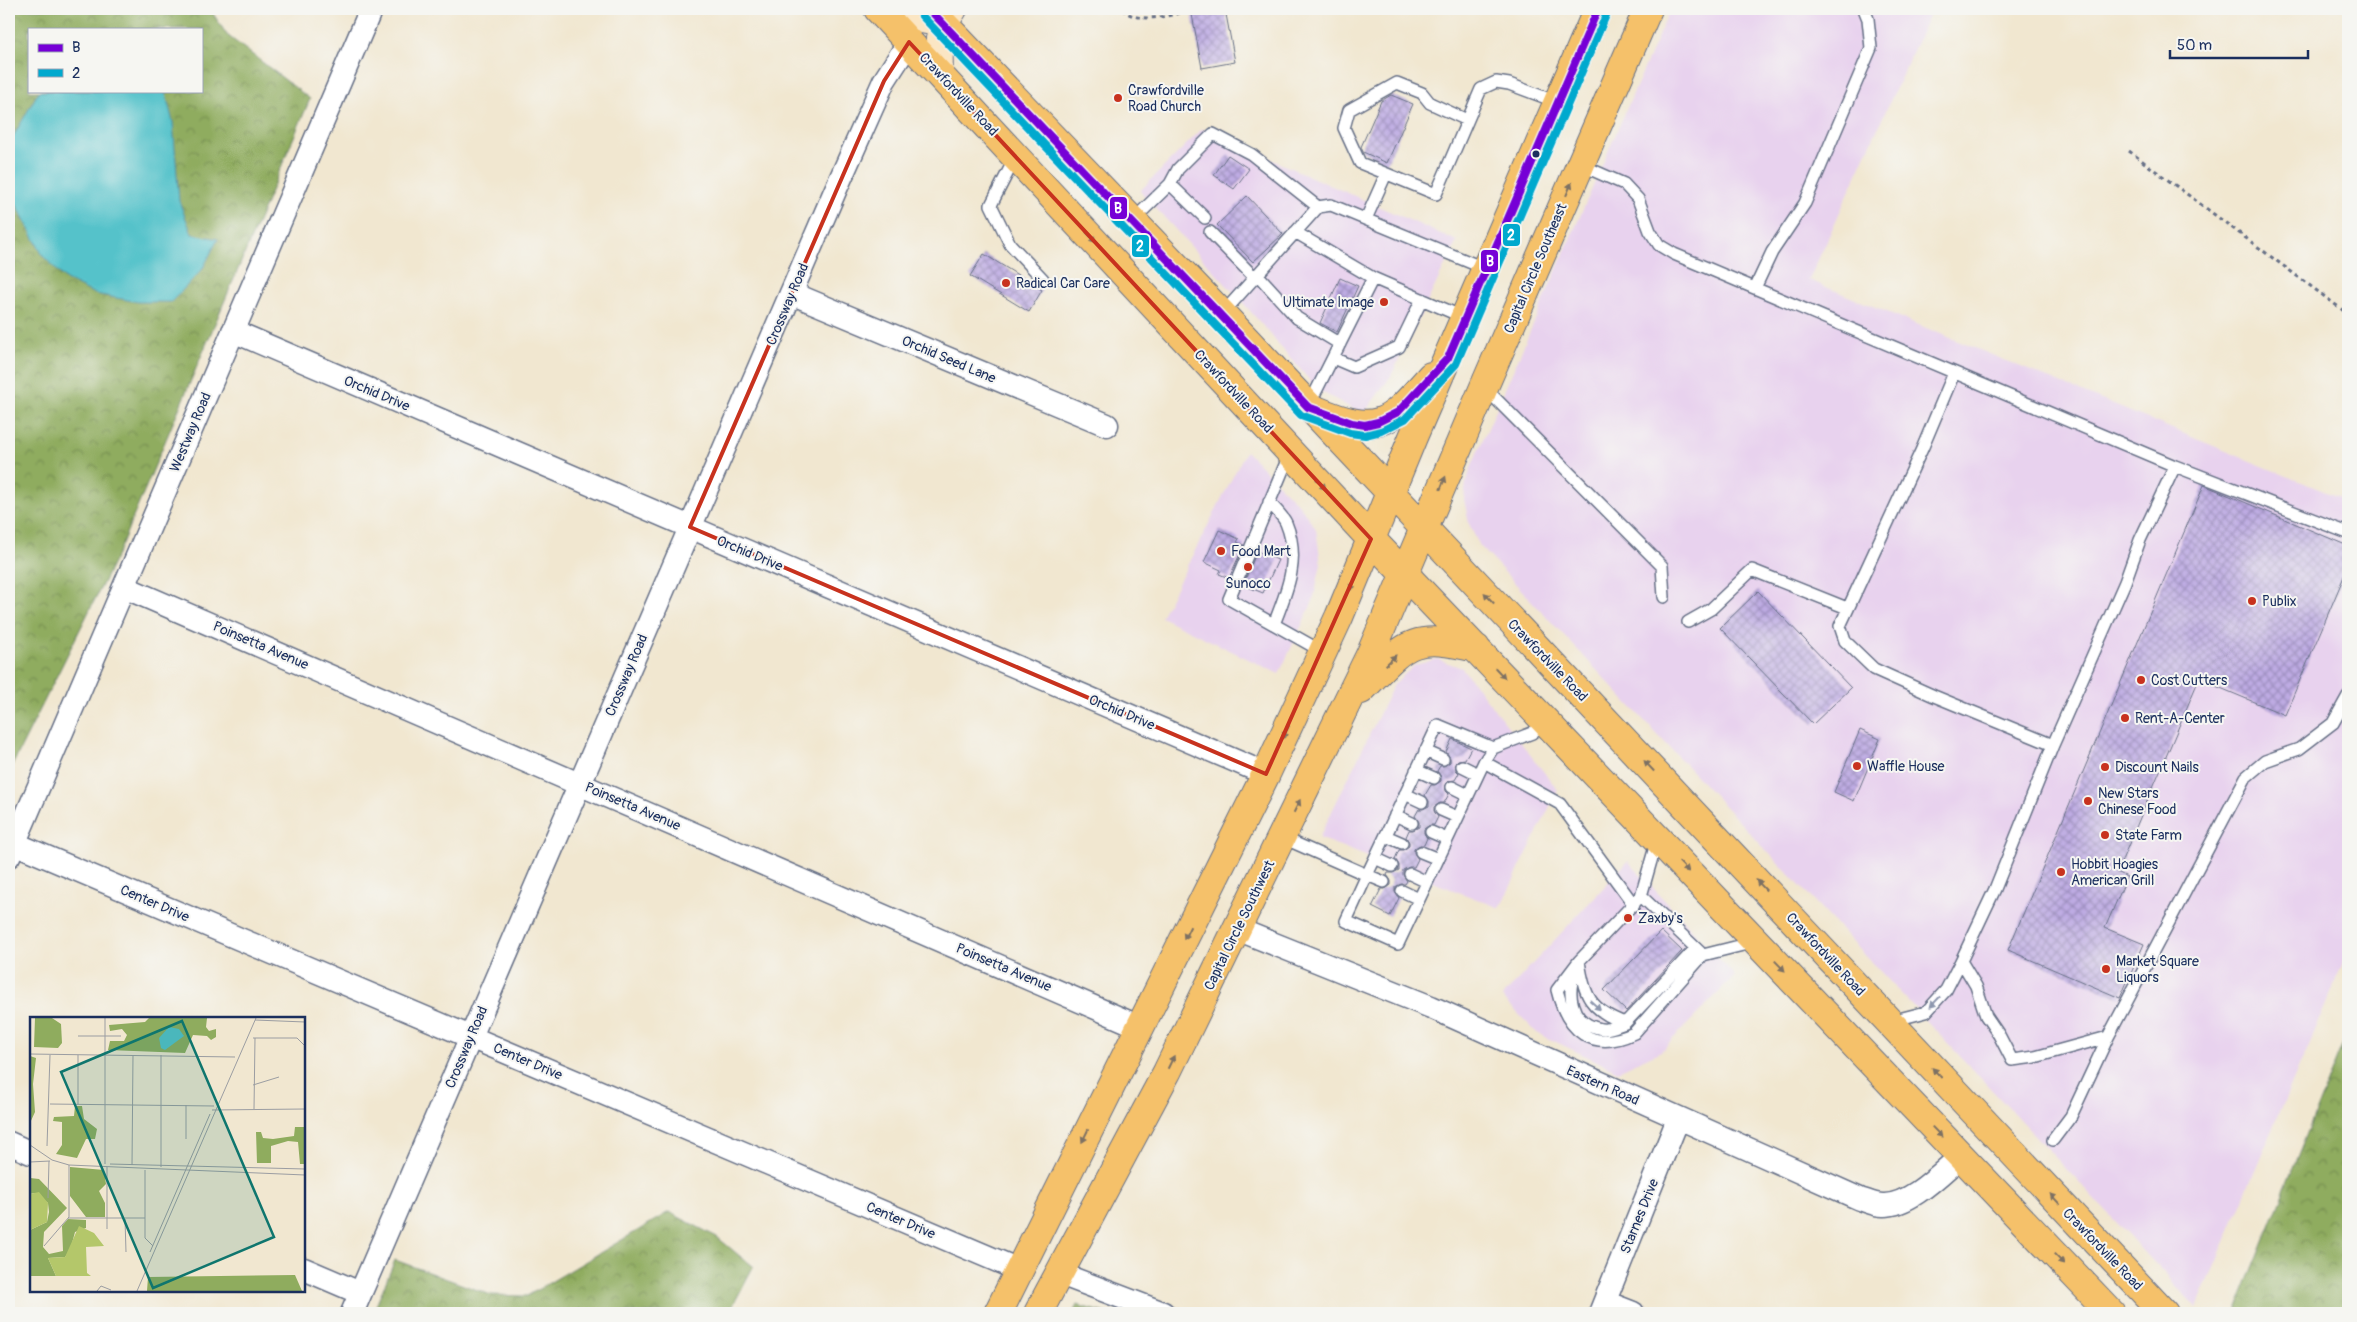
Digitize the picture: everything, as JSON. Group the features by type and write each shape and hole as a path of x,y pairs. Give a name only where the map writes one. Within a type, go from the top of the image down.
{"main road":[{"name":"Crawfordville Road","path":"878,9 939,72 1371,539 2111,1313"},
{"path":"998,1313 1266,774 1323,652 1598,9"},
{"path":"1633,9 1636,38"},
{"name":"Capital Circle Southeast","path":"1425,528 1648,9"},
{"name":"Crawfordville Road","path":"942,14 1132,221 1425,528 2164,1313"},
{"path":"1308,406 1352,424 1378,422 1398,412 1448,358"},
{"name":"Capital Circle Southwest","path":"1038,1313 1167,1072 1390,614 1425,528"},
{"path":"1344,708 1396,655 1411,645 1437,640 1476,648"},
{"path":"1892,1084 1938,1102 1970,1109 1966,1136 1969,1165"}],"street":[{"name":"Westway Road","path":"11,847 371,9"},
{"path":"885,9 916,18 942,14 938,56 939,72"},
{"name":"Crossway Road","path":"352,1313 791,293 884,82 909,42"},
{"name":"Orchid Seed Lane","path":"791,293 1106,425"},
{"name":"Orchid Drive","path":"233,331 1266,774"},
{"name":"Poinsetta Avenue","path":"124,587 1140,1027"},
{"name":"Center Drive","path":"11,847 471,1036 1019,1270"},
{"name":"Eastern Road","path":"1237,929 1431,1007 1860,1199 1882,1205 1900,1203 1930,1183 1969,1165"},
{"name":"Starnes Drive","path":"1603,1308 1678,1119"},
{"path":"9,1143 30,1153"},
{"path":"305,1269 360,1293"},
{"path":"1058,1273 1163,1313"},
{"path":"1603,1308 1633,1313"}],"lane":[{"path":"1755,288 1772,252 1806,203 1871,48 1868,19 1864,9"},
{"path":"1467,120 1430,103 1422,94 1397,83 1348,110 1344,128 1360,163 1436,194 1481,89 1496,82 1509,84 1558,102"},
{"path":"1132,221 1170,184 1178,169 1214,134 1251,154 1318,207"},
{"path":"1016,156 991,205 1010,244 1043,279"},
{"path":"1580,165 1624,184 1638,199 1650,232 1659,245 1674,254 2175,466 2348,533"},
{"path":"1366,219 1386,174"},
{"path":"1170,184 1205,218"},
{"path":"1222,314 1318,207 1331,205 1486,269"},
{"path":"1210,232 1297,318 1340,344"},
{"path":"1295,232 1373,278 1466,318"},
{"path":"1308,406 1373,278"},
{"path":"1333,358 1354,367 1399,348 1422,299"},
{"path":"1954,373 1870,565 1847,608 1840,626 1845,641 1874,669 2053,745"},
{"path":"1484,387 1662,566 1664,597"},
{"path":"1290,451 1229,598 1323,652"},
{"path":"1889,1022 1926,1012 1946,990 1961,961 1995,889 2053,745 2125,582 2140,540 2175,466"},
{"path":"1269,502 1286,522 1293,550 1290,584 1274,624"},
{"path":"1688,622 1711,609 1752,570 1847,608"},
{"path":"2053,1140 2071,1116 2108,1037 2246,777 2265,761 2299,749 2333,723 2348,696"},
{"path":"1492,748 1438,725 1346,921 1398,944 1457,817 1492,748 1532,733 1545,722"},
{"path":"1425,751 1443,759"},
{"path":"1484,762 1560,804 1638,901 1699,952"},
{"path":"1462,766 1478,774"},
{"path":"1416,770 1434,778"},
{"path":"1452,787 1468,795"},
{"path":"1405,794 1422,802"},
{"path":"1441,810 1457,817"},
{"path":"1395,815 1412,823"},
{"path":"1431,832 1447,839"},
{"path":"1386,836 1402,843"},
{"path":"1281,837 1384,882"},
{"path":"1657,838 1638,901 1579,961 1557,990 1562,1011 1576,1031 1587,1036 1618,1040 1634,1033 1699,952"},
{"path":"1421,852 1438,859"},
{"path":"1375,858 1392,866"},
{"path":"1410,874 1427,882"},
{"path":"1402,891 1419,899"},
{"path":"1579,961 1571,983 1571,1002 1579,1018 1590,1025 1604,1030 1625,1023 1699,952 1756,941"},
{"path":"1579,961 1583,988 1589,999 1609,1017 1625,1023"},
{"path":"1961,961 1976,986 1986,1016 1999,1035 2012,1060 2035,1057 2108,1037"}],"path":[{"path":"1122,9 1134,16 1143,18 1192,11"},
{"path":"2129,151 2348,314"}],"highlighted area":[{"path":"909,42 1371,539 1266,774 690,527 884,81"}],"shaded area":[{"path":"1670,9 1932,9 1809,280 2348,501 2348,951 2197,1308 1479,545 1469,524 1464,499 1466,483 1472,465"},
{"path":"1202,129 1457,241 1391,376 1365,412 1361,413 1318,390 1245,305 1140,191"},
{"path":"1246,451 1300,506 1316,529 1321,564 1313,601 1279,674 1161,617"},
{"path":"1437,659 1462,668 1558,790 1500,908 1319,838 1394,684 1415,665"},
{"name":"Zaxby's","path":"1628,861 1735,976 1661,1051 1618,1071 1537,1033 1502,997"}],"green space":[{"path":"9,9 210,9 227,35 310,99 118,553 9,772"},
{"path":"2348,1031 2348,1313 2235,1313"},
{"path":"669,1212 717,1237 753,1267 729,1313 373,1313 395,1260 491,1295 527,1296"},
{"path":"1077,1305 1105,1313 1073,1313"}],"water":[{"path":"38,92 165,92 173,122 179,201 192,234 218,239 202,270 171,302 138,302 95,294 66,280 43,256 9,190 9,144"}],"building":[{"path":"1191,9 1225,9 1235,62 1202,68"},
{"path":"1391,95 1413,104 1387,163 1363,152 1361,147 1381,101"},
{"path":"1228,155 1249,169 1234,189 1214,175"},
{"path":"1247,196 1283,234 1253,262 1217,225"},
{"name":"Radical Car Care","path":"984,254 1042,290 1029,312 970,276"},
{"path":"1340,278 1358,286 1337,332 1320,323"},
{"path":"2204,485 2348,546 2348,567 2285,715 2199,679 2117,872 2127,877 2105,928 2144,944 2120,998 2008,950"},
{"name":"Food Mart","path":"1219,530 1239,539 1237,542 1244,545 1229,578 1219,574 1221,570 1204,562"},
{"path":"1257,551 1278,560 1263,593 1243,585"},
{"path":"1758,591 1851,688 1813,724 1720,628"},
{"name":"Waffle House","path":"1860,730 1880,739 1854,801 1834,792"},
{"path":"1452,739 1471,748 1465,759 1458,760 1455,763 1456,770 1459,773 1455,780 1448,781 1445,784 1446,791 1449,794 1444,803 1434,807 1438,817 1434,825 1424,829 1427,838 1424,845 1414,849 1418,859 1414,867 1403,870 1403,875 1407,881 1405,884 1395,887 1395,892 1399,898 1390,916 1372,907 1381,889 1391,885 1388,873 1399,870 1399,865 1395,859 1399,850 1409,846 1406,837 1409,830 1419,827 1419,822 1415,816 1419,809 1429,806 1429,801 1425,795 1431,785 1441,781 1437,771 1440,766 1450,762 1446,752"},
{"path":"1661,931 1682,951 1626,1011 1604,990"}],"transit line":[{"name":"B","path":"929,9 1308,407 1352,423 1365,425 1378,422 1398,412 1448,358 1598,9"},
{"name":"2","path":"922,16 1301,415 1350,433 1365,435 1381,431 1405,419 1456,364 1607,13"}],"place":[{"name":"Crawfordville Road Church","path":"1118,98"},
{"name":"Radical Car Care","path":"1006,283"},
{"name":"Ultimate Image","path":"1384,302"},
{"name":"Food Mart","path":"1221,551"},
{"name":"Sunoco","path":"1248,567"},
{"name":"Publix","path":"2252,601"},
{"name":"Cost Cutters","path":"2141,680"},
{"name":"Rent-A-Center","path":"2125,718"},
{"name":"Waffle House","path":"1857,766"},
{"name":"Discount Nails","path":"2105,767"},
{"name":"New Stars Chinese Food","path":"2088,801"},
{"name":"State Farm","path":"2105,835"},
{"name":"Hobbit Hoagies American Grill","path":"2061,872"},
{"name":"Zaxby's","path":"1628,918"},
{"name":"Market Square Liquors","path":"2106,969"}]}
